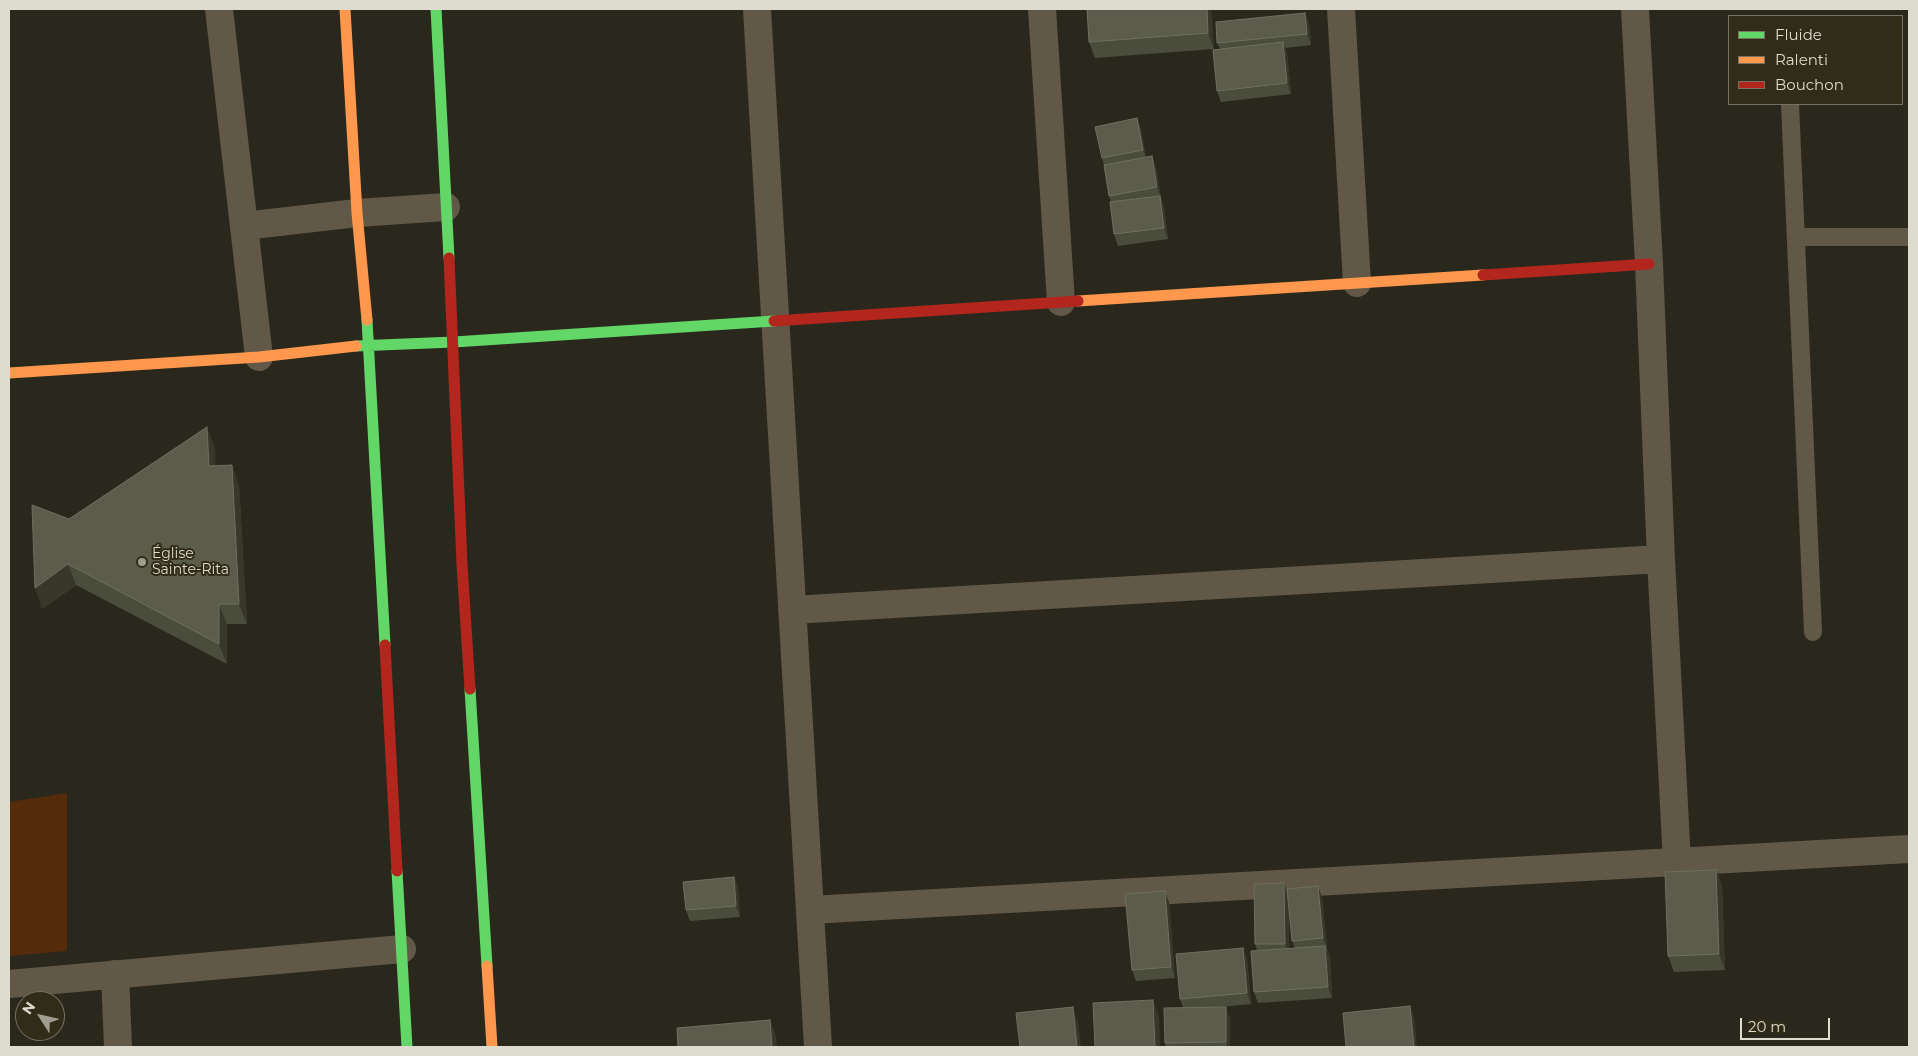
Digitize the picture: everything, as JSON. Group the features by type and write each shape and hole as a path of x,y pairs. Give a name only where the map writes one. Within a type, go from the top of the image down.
{"street":[{"path":"219,9 259,357"},
{"path":"345,9 356,213 369,345 407,1047"},
{"path":"436,9 454,342 462,564 492,1047"},
{"path":"757,9 818,1047"},
{"path":"1042,9 1061,302"},
{"path":"1341,9 1357,283"},
{"path":"1635,9 1649,264 1676,862"},
{"path":"244,226 356,213 446,207"},
{"path":"9,373 259,357 369,345 454,342 1649,264"},
{"path":"792,610 1661,559"},
{"path":"810,910 1909,848"},
{"path":"9,984 402,949"},
{"path":"115,974 118,1047"}],"lane":[{"path":"1790,105 1813,632"},
{"path":"1796,237 1909,237"}],"shaded area":[{"path":"67,793 67,951 9,956 9,802"}],"building":[{"path":"1087,9 1207,9 1208,33 1089,42"},
{"path":"1305,13 1307,34 1217,43 1216,22"},
{"path":"1283,42 1287,83 1217,91 1213,50"},
{"path":"1137,118 1143,150 1102,158 1095,127"},
{"path":"1152,156 1157,187 1109,196 1104,165"},
{"path":"1160,196 1164,228 1114,234 1110,202"},
{"name":"Église Sainte-Rita","path":"207,427 209,466 232,465 239,604 219,604 219,644 68,564 35,588 32,505 69,519"},
{"path":"1716,870 1719,954 1668,956 1665,872"},
{"path":"734,877 736,906 686,910 683,882"},
{"path":"1284,883 1285,944 1255,944 1254,884"},
{"path":"1318,886 1323,938 1292,941 1287,889"},
{"path":"1165,891 1171,967 1132,970 1125,894"},
{"path":"1325,946 1328,987 1254,992 1251,951"},
{"path":"1243,948 1247,993 1180,999 1176,954"},
{"path":"1153,1000 1155,1047 1095,1047 1093,1003"},
{"path":"1410,1006 1414,1047 1346,1047 1343,1013"},
{"path":"1073,1007 1077,1047 1020,1047 1016,1013"},
{"path":"1226,1007 1226,1042 1165,1043 1164,1008"},
{"path":"770,1020 772,1047 678,1047 677,1028"}],"traffic: fast":[{"path":"436,9 449,258"},
{"path":"367,320 385,645"},
{"path":"356,346 454,342 774,321"},
{"path":"470,689 487,966"},
{"path":"397,871 407,1047"}],"traffic: slow":[{"path":"345,9 357,213 367,320"},
{"path":"1078,301 1483,275"},
{"path":"9,373 259,357 356,346"},
{"path":"487,966 492,1047"}],"traffic: jam":[{"path":"449,258 462,564 470,689"},
{"path":"1483,275 1649,264"},
{"path":"774,321 1078,301"},
{"path":"385,645 397,871"}],"place":[{"name":"Église Sainte-Rita","path":"142,562"}]}
